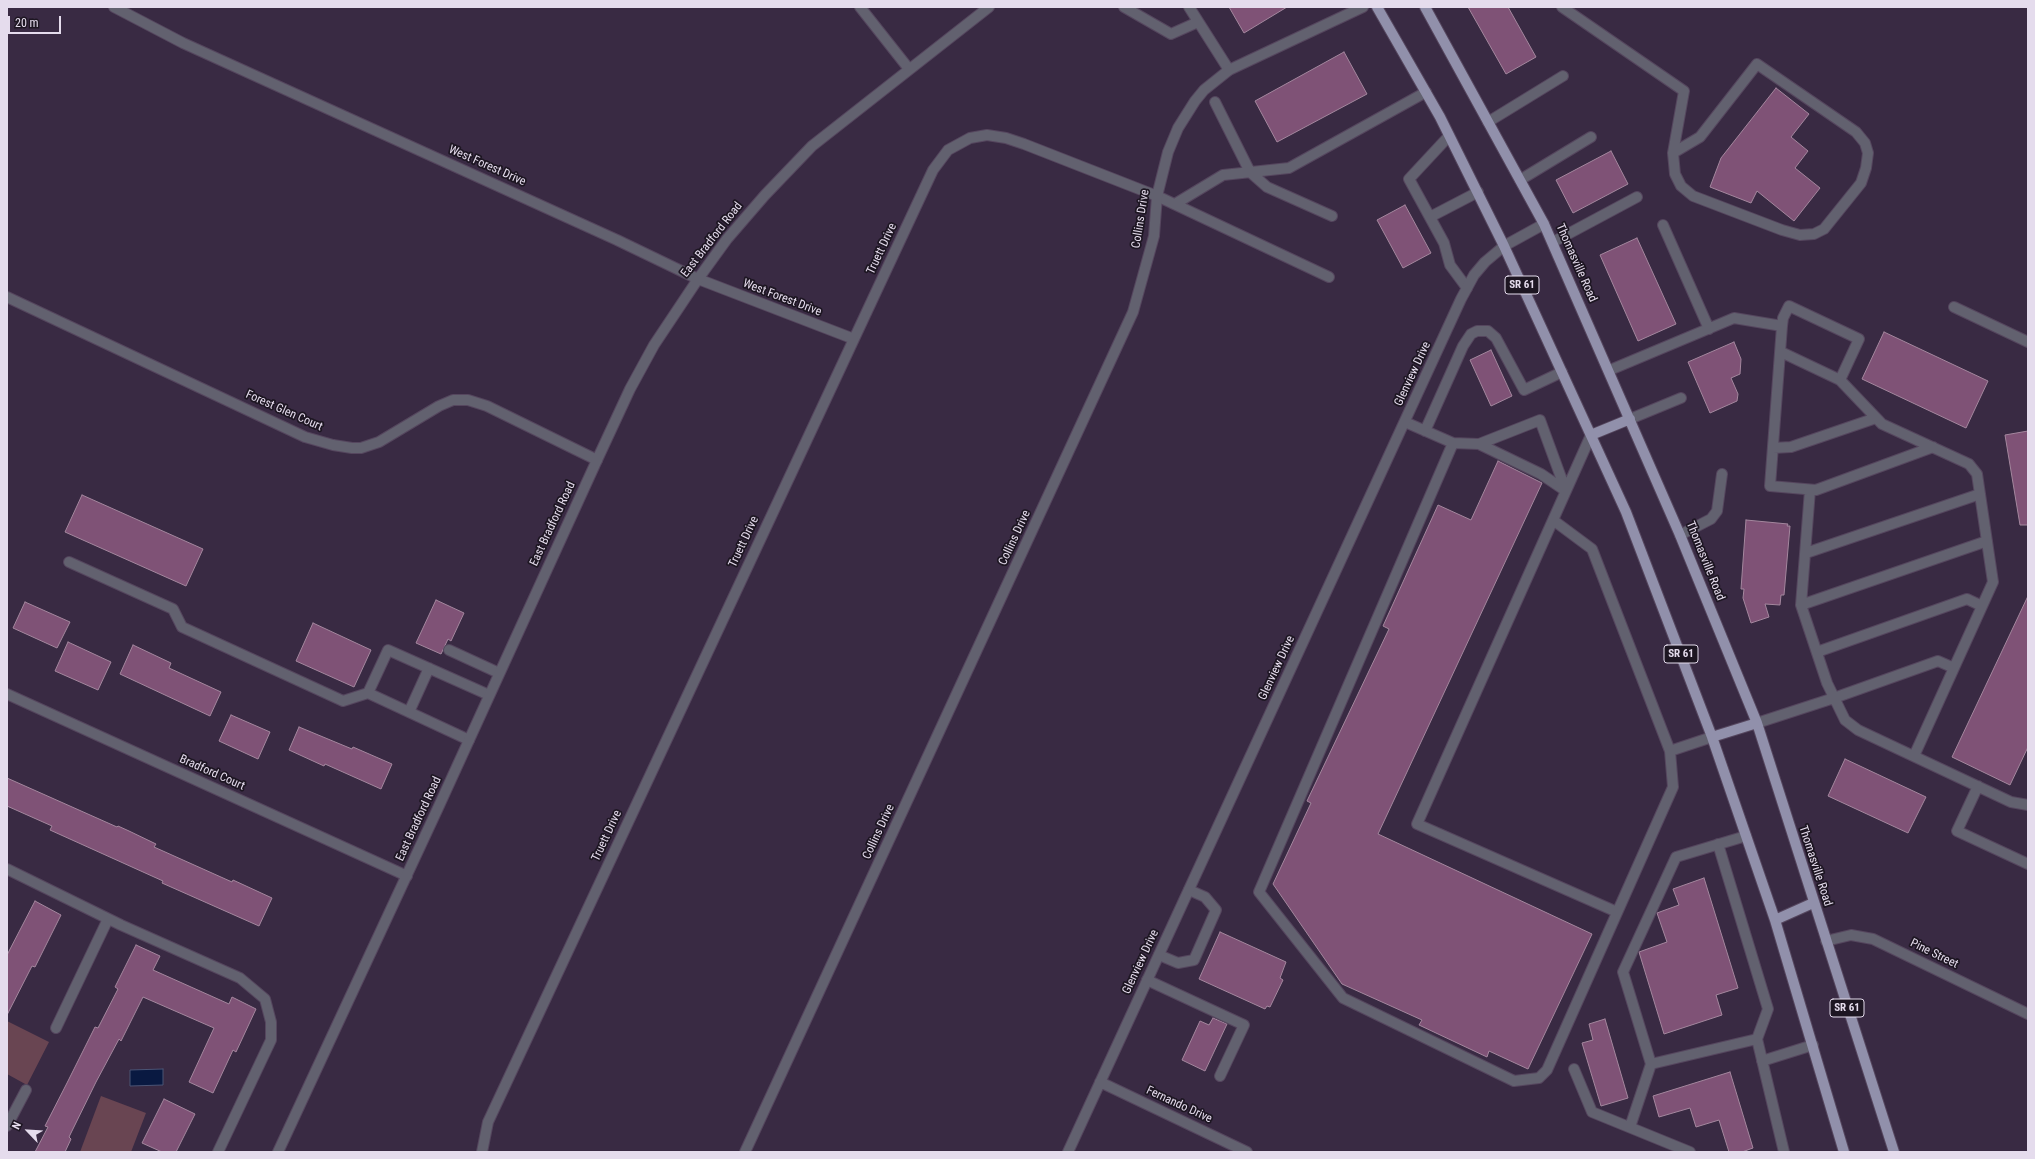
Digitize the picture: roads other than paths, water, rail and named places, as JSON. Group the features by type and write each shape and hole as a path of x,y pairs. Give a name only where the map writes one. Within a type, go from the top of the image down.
{"main road":[{"name":"SR 61","path":"1377,7 1426,92 1478,192 1626,512 1712,737 1746,836 1813,1045 1844,1152"},
{"name":"Thomasville Road","path":"1425,7 1553,242 1610,370 1680,535 1757,723 1813,903 1894,1152"},
{"path":"1591,435 1630,418"},
{"path":"1712,737 1757,723"},
{"path":"1774,920 1813,903"}],"street":[{"name":"West Forest Drive","path":"114,7 183,43 617,240 698,279 854,339"},
{"path":"860,7 909,69"},
{"name":"East Bradford Road","path":"278,1152 407,876 630,389 654,346 698,279 727,239 812,146 989,7"},
{"path":"1124,7 1171,34 1198,22"},
{"path":"1189,7 1229,70"},
{"name":"Collins Drive","path":"745,1152 1133,312 1154,236 1157,196 1168,152 1178,128 1195,101 1204,90 1229,70 1363,7"},
{"path":"1562,7 1684,91 1673,153 1675,174 1681,186 1692,196 1800,235 1814,234 1824,229 1861,183 1866,168 1868,153 1866,143 1856,132 1757,64 1700,138 1673,153"},
{"path":"1488,122 1563,76"},
{"path":"1175,204 1223,175 1289,168 1426,92"},
{"path":"1215,102 1250,172 1268,187 1332,216"},
{"name":"Truett Drive","path":"482,1152 488,1122 933,170 948,150 970,138 987,135 1006,138 1157,196 1329,277"},
{"path":"1449,136 1409,179 1444,243 1450,265 1467,288"},
{"path":"1520,180 1591,137"},
{"path":"1430,217 1478,192"},
{"path":"1553,242 1637,197"},
{"name":"Glenview Drive","path":"1068,1152 1467,288 1474,275 1484,262 1504,246 1544,224"},
{"path":"1663,225 1709,329"},
{"name":"Forest Glen Court","path":"7,298 305,437 333,445 361,448 379,442 439,406 452,400 468,400 487,406 597,460"},
{"path":"1840,380 1859,338 1789,306 1783,318 1782,326 1770,486 1816,490 1933,447"},
{"path":"1954,307 2028,342"},
{"path":"1610,370 1734,318 1782,326"},
{"path":"1425,431 1463,346 1471,334 1477,331 1488,331 1496,338 1524,390 1562,372"},
{"path":"1780,352 1840,380 1882,424 1969,464 1978,474 1993,582 1914,756"},
{"path":"1630,418 1681,398"},
{"path":"1773,448 1790,447 1876,418"},
{"path":"1479,444 1540,420 1566,490"},
{"path":"1405,422 1453,443 1479,444 1541,474 1566,490"},
{"path":"1591,435 1417,824 1617,912"},
{"path":"1453,443 1259,892 1343,998 1514,1080 1539,1078 1547,1070 1673,787 1670,751 1592,549 1553,520"},
{"path":"1680,535 1711,518 1717,511 1722,474"},
{"path":"1810,490 1802,605 1827,683 1845,720 1855,728 2011,802 2028,805"},
{"path":"1806,553 1980,494"},
{"path":"1802,605 1987,541"},
{"path":"69,562 173,609 182,627 343,701 368,693 469,740"},
{"path":"1817,652 1967,599 1982,606"},
{"path":"368,693 388,650 489,695"},
{"path":"449,650 499,673"},
{"path":"1757,723 1834,698 1938,661 1954,668"},
{"path":"409,712 429,668"},
{"name":"Bradford Court","path":"7,694 407,876"},
{"path":"1670,751 1712,737"},
{"path":"1978,786 1957,831 2028,864"},
{"path":"1630,1127 1651,1064 1623,972 1676,857 1746,836"},
{"path":"1718,844 1768,1008 1757,1039 1784,1152"},
{"path":"7,869 108,919 240,978 265,999 271,1022 271,1040 218,1152"},
{"path":"1159,955 1178,963 1194,960 1216,910 1205,897 1189,890"},
{"path":"56,1028 108,919"},
{"name":"Pine Street","path":"1826,941 1851,935 1873,939 2028,1014"},
{"path":"1147,980 1244,1025 1220,1076"},
{"path":"1651,1064 1757,1039"},
{"path":"1762,1061 1813,1045"},
{"path":"1574,1069 1592,1112 1690,1152"},
{"name":"Fernando Drive","path":"1100,1082 1247,1152"},
{"path":"7,1126 26,1090"}],"water":[{"path":"163,1069 163,1085 130,1086 130,1070"}]}
